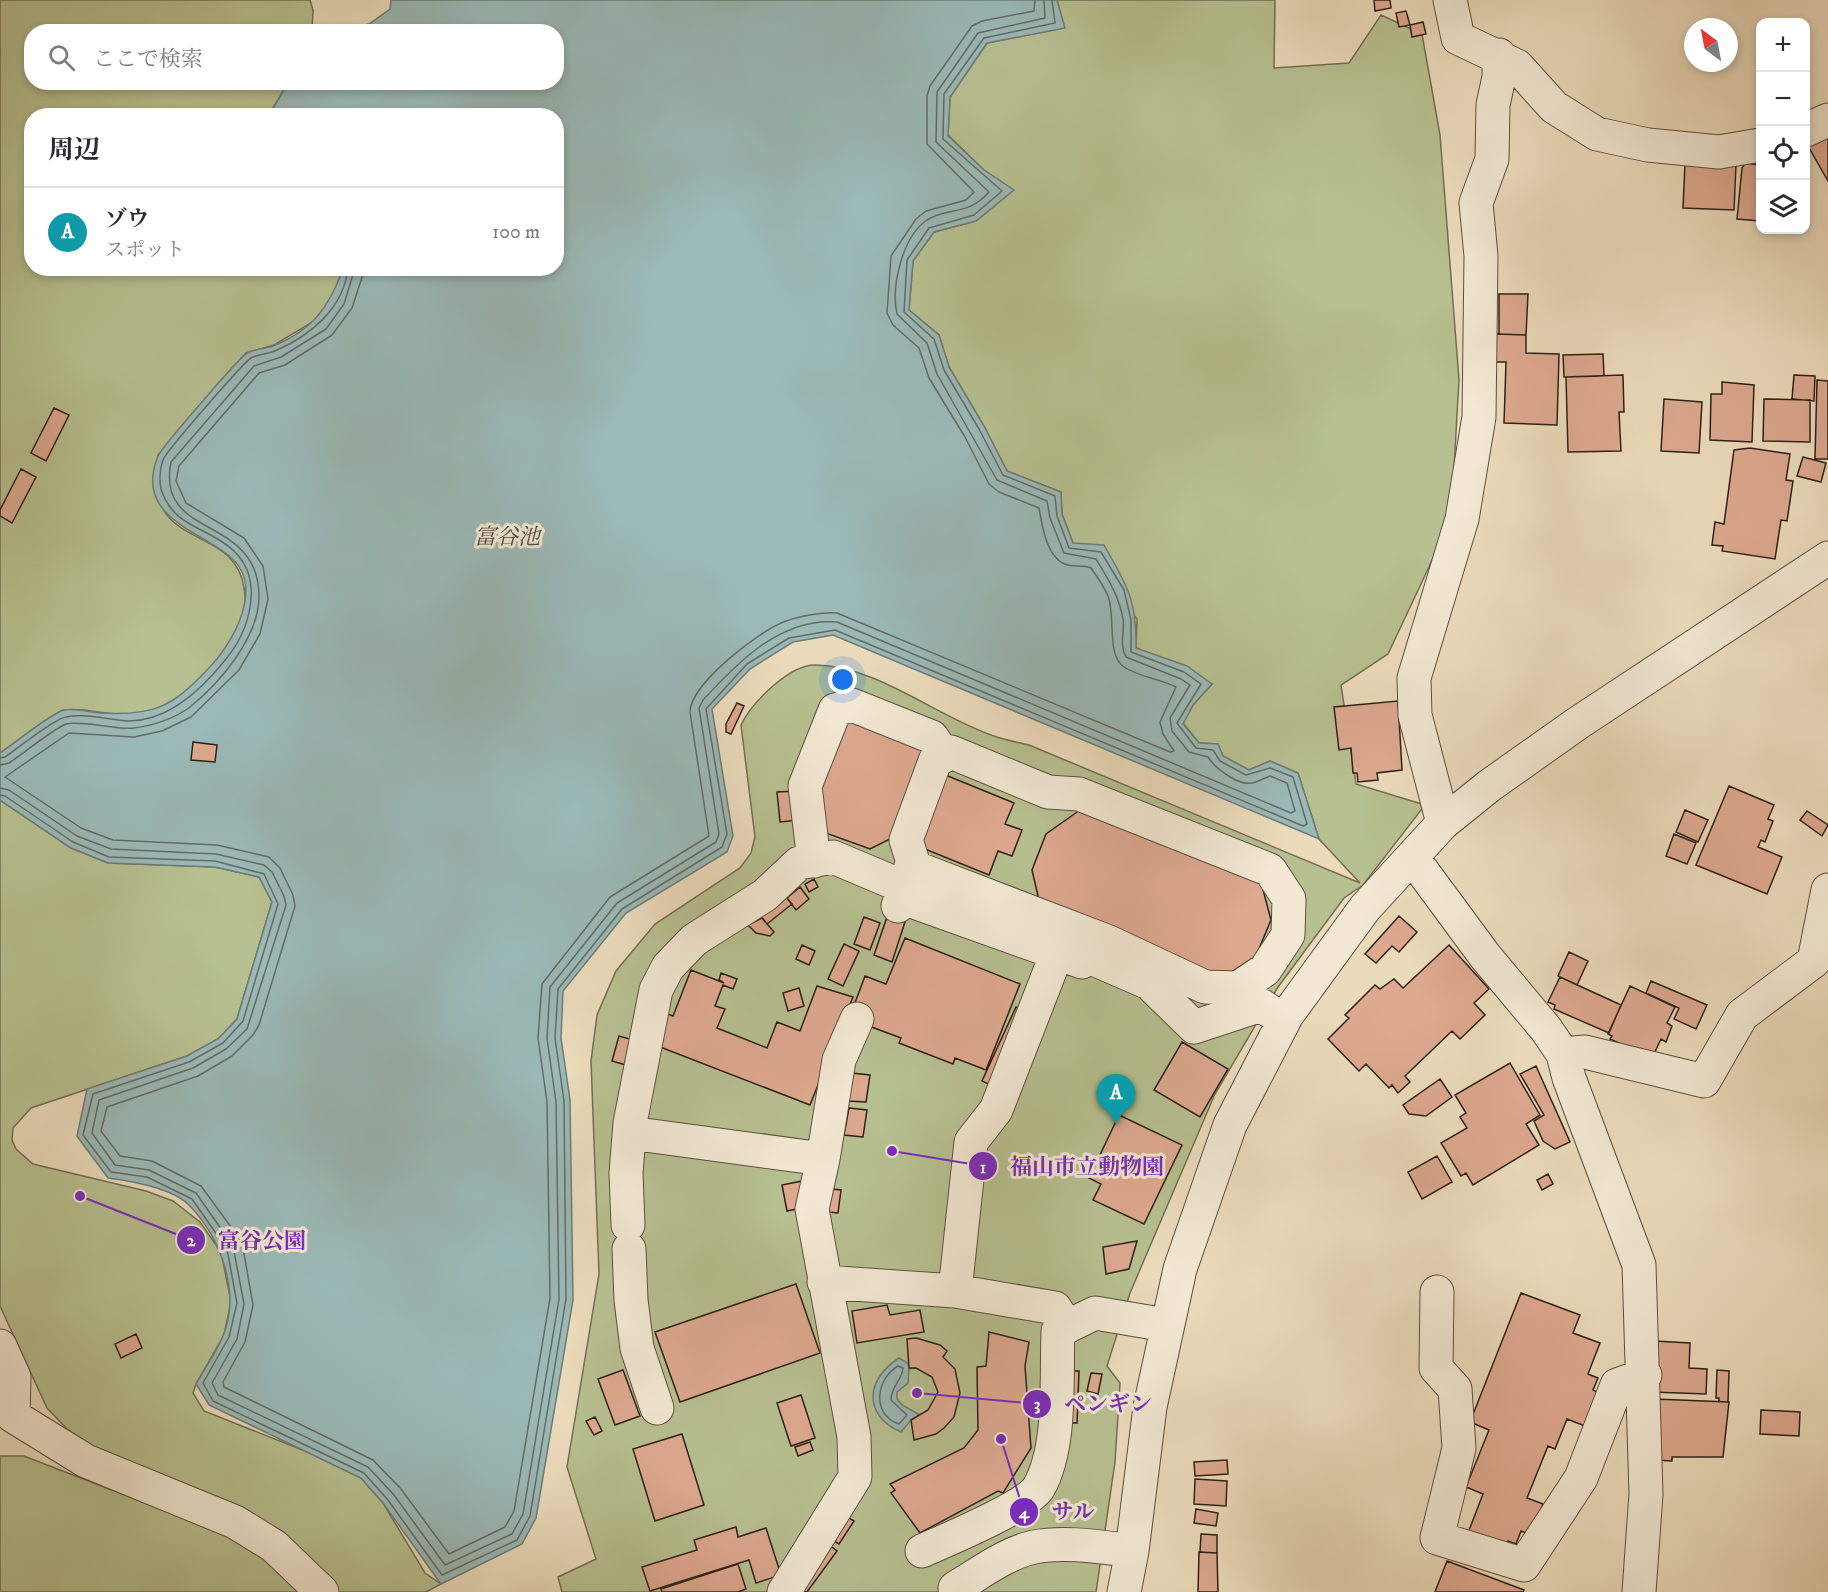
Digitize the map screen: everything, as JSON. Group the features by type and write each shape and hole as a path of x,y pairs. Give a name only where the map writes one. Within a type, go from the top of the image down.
{"street":[{"path":"1450,0 1458,38 1499,55 1517,66 1554,107 1598,134 1648,145 1719,152 1756,146"},
{"path":"1443,823 1415,715 1414,678 1462,519 1479,417 1481,267 1476,203 1492,159 1493,105 1499,77 1499,55"},
{"path":"1810,128 1828,120"},
{"path":"1124,1592 1132,1551 1150,1407 1180,1269 1230,1125 1284,1021 1365,908 1443,823 1489,786 1578,723 1828,558"},
{"path":"813,861 805,786 835,710 852,705 932,737 944,756"},
{"path":"951,752 1048,792 1079,794 1270,870 1289,899 1288,935 1265,970 1238,988 1205,987 1108,942 903,889 913,862 906,840 935,761 951,752"},
{"path":"657,1408 637,1347 631,1300 626,1173 639,1068 656,990 668,967 694,940 765,895 799,863 833,857 903,889 1057,953 1082,962 1089,957 1149,983 1194,1027 1261,1005 1284,1021"},
{"path":"1412,857 1485,956 1546,1029 1563,1054 1569,1078 1639,1265 1645,1375 1646,1494 1639,1592"},
{"path":"1563,1054 1585,1052 1704,1081 1742,1015 1814,961 1828,890"},
{"path":"955,1291 971,1142 996,1110 1057,953"},
{"path":"784,1592 855,1477 854,1437 812,1209 823,1160 839,1060 857,1019"},
{"path":"630,1133 823,1160"},
{"path":"824,1282 955,1291 1055,1308 1067,1327"},
{"path":"1437,1292 1436,1368 1455,1389 1459,1448 1437,1538 1524,1565 1581,1478 1617,1385 1645,1375"},
{"path":"922,1551 1004,1513 1038,1488 1053,1448 1058,1331 1095,1313 1166,1325"},
{"path":"0,1346 14,1377 6,1421 86,1461 235,1522 274,1546 322,1592"},
{"path":"955,1588 995,1564 1033,1547 1080,1545 1132,1551"}],"green space":[{"path":"0,0 310,0 313,10 312,24 24,24 24,90 284,90 273,108 24,108 24,276 340,276 332,298 316,320 274,345 246,353 158,455 159,500 169,518 180,527 219,549 239,571 245,592 244,611 240,624 222,655 197,682 167,704 124,715 64,710 0,753"},
{"path":"1057,0 1275,0 1274,68 1349,63 1381,15 1422,34 1440,135 1459,380 1451,520 1388,654 1341,685 1356,784 1425,805 1363,885 1344,898 1278,987 1215,1094 1130,1293 1107,1366 1120,1383 1115,1462 1096,1592 562,1592 558,1577 596,1559 567,1467 599,1274 591,1061 597,1015 616,971 655,924 740,868 751,853 755,837 741,725 754,706 773,686 784,677 806,666 839,668 862,674 972,728 1029,745 1360,883 1319,839 1298,773 1270,761 1249,770 1223,756 1218,744 1199,743 1183,723 1193,705 1212,684 1136,648 1137,619 1073,543 1062,514 1061,492 1007,471 984,426 949,367 939,335 909,310 913,261 934,232 976,221 1013,190 984,170 948,135 950,97 987,43 1064,28"},
{"path":"0,800 71,848 108,863 215,867 259,877 272,902 237,1019 218,1039 187,1056 31,1108 13,1128 12,1140 16,1149 33,1164 146,1191 173,1201 200,1222 221,1252 231,1302 224,1335 193,1393 204,1411 310,1453 361,1478 383,1503 425,1573 441,1584 426,1592 336,1592 91,1446 67,1429 47,1408 0,1306"},
{"path":"0,1456 24,1456 251,1544 304,1592 0,1592"}],"water":[{"name":"富谷池","path":"391,0 1057,0 1065,28 987,43 950,97 948,136 984,170 1014,190 976,221 934,232 913,261 909,310 939,335 949,367 984,426 1007,471 1061,492 1062,514 1073,543 1104,545 1129,594 1135,617 1136,648 1187,666 1212,684 1193,705 1183,724 1199,743 1218,744 1223,756 1249,770 1270,761 1298,773 1319,839 833,635 793,642 750,669 712,709 733,836 727,852 626,913 563,991 561,1038 570,1100 573,1300 536,1518 522,1544 441,1584 383,1503 361,1478 209,1405 196,1384 223,1336 230,1302 229,1284 219,1250 200,1218 182,1199 139,1183 108,1178 77,1136 87,1089 187,1056 218,1039 237,1019 272,902 259,877 215,867 108,863 71,848 0,800 0,753 51,716 72,709 118,714 148,711 160,707 183,693 194,683 227,645 242,614 245,598 245,582 239,567 228,555 172,518 161,506 154,493 153,476 158,456 163,449 241,358 247,353 287,340 309,325 325,306 340,276 564,276 564,108 273,108 284,90 564,90 564,24 369,24 390,9"},
{"path":"899,1358 916,1368 909,1369 908,1383 897,1392 897,1399 902,1405 920,1415 911,1420 901,1432 888,1425 880,1416 873,1396 880,1376"}],"building":[{"path":"1374,0 1390,0 1391,8 1375,11"},
{"path":"1406,11 1410,25 1399,27 1396,13"},
{"path":"1423,22 1426,34 1412,37 1410,25"},
{"path":"1828,135 1828,181 1810,150 1810,145"},
{"path":"1745,163 1756,164 1756,221 1737,219 1742,168"},
{"path":"1685,164 1736,165 1734,210 1683,208"},
{"path":"1499,294 1528,294 1526,335 1499,334"},
{"path":"1496,334 1526,335 1526,353 1559,354 1557,425 1504,423 1506,362 1495,362"},
{"path":"1603,354 1604,376 1564,377 1563,355"},
{"path":"1623,375 1624,412 1619,412 1621,451 1568,452 1566,377"},
{"path":"1794,375 1815,376 1814,401 1792,399"},
{"path":"1817,380 1828,381 1828,459 1815,459"},
{"path":"1722,382 1754,385 1752,442 1710,440 1711,394 1722,394"},
{"path":"1664,399 1702,402 1699,453 1661,451"},
{"path":"1764,399 1810,400 1810,442 1763,441"},
{"path":"54,408 69,415 46,461 31,453"},
{"path":"1750,448 1790,454 1786,480 1793,481 1787,521 1781,520 1775,559 1722,551 1723,546 1712,545 1715,522 1724,524 1734,450"},
{"path":"1803,457 1826,463 1821,482 1797,476"},
{"path":"21,469 36,477 12,523 0,516 0,510"},
{"path":"1398,701 1402,770 1377,773 1378,780 1358,782 1357,773 1353,773 1351,748 1339,750 1334,707"},
{"path":"737,703 744,706 731,734 726,732 726,724"},
{"path":"845,717 925,746 890,839 870,849 823,832 812,807"},
{"path":"193,742 217,745 215,762 191,760"},
{"path":"943,774 1014,803 1005,824 1022,830 1012,856 998,851 989,875 920,847"},
{"path":"1729,786 1774,805 1768,819 1773,821 1765,842 1761,840 1758,847 1782,857 1767,894 1696,865"},
{"path":"797,791 799,820 780,822 777,792"},
{"path":"1080,810 1260,878 1271,920 1256,956 1221,979 1041,909 1032,870 1046,834"},
{"path":"1685,810 1708,820 1698,842 1676,832"},
{"path":"1807,811 1828,825 1822,836 1800,820"},
{"path":"1674,834 1696,843 1687,864 1666,856"},
{"path":"814,879 818,887 809,892 805,884"},
{"path":"800,887 809,899 796,910 787,898"},
{"path":"784,895 792,904 767,924 760,915"},
{"path":"1399,916 1417,932 1399,952 1392,946 1376,963 1365,954"},
{"path":"864,917 880,923 870,950 854,944"},
{"path":"887,917 905,922 892,962 874,955"},
{"path":"762,918 774,932 770,936 756,933 748,925"},
{"path":"905,938 1020,984 986,1070 955,1058 953,1064 899,1043 901,1038 869,1026 873,1016 853,1008 865,976 886,984"},
{"path":"844,944 859,951 843,986 828,979"},
{"path":"802,945 815,951 809,965 796,959"},
{"path":"1449,945 1489,989 1474,1003 1485,1015 1460,1039 1452,1031 1405,1076 1410,1082 1398,1093 1392,1085 1389,1088 1366,1064 1359,1071 1328,1039 1349,1018 1345,1015 1375,985 1380,989 1394,979 1403,988"},
{"path":"1569,952 1588,961 1577,985 1558,976"},
{"path":"691,970 724,983 719,980 721,973 737,979 733,989 723,985 715,1006 725,1009 717,1028 767,1048 777,1022 800,1031 817,986 853,997 810,1105 655,1045 668,1014 673,1016"},
{"path":"1560,977 1621,1005 1609,1033 1554,1009 1555,1005 1548,1002"},
{"path":"1651,981 1707,1005 1696,1029 1674,1019 1679,1008 1646,993"},
{"path":"1630,986 1675,1007 1667,1023 1672,1026 1666,1042 1661,1039 1652,1058 1610,1039 1612,1036 1608,1034"},
{"path":"799,988 804,1006 788,1011 783,993"},
{"path":"1016,1007 1033,1015 999,1089 982,1081"},
{"path":"619,1036 633,1040 626,1065 612,1061"},
{"path":"1182,1042 1228,1069 1200,1117 1154,1090"},
{"path":"1510,1063 1540,1115 1526,1124 1539,1145 1473,1185 1466,1173 1461,1176 1441,1143 1467,1128 1460,1117 1466,1113 1455,1095"},
{"path":"1536,1066 1570,1142 1555,1149 1543,1141 1534,1121 1544,1115 1520,1074"},
{"path":"851,1073 870,1075 866,1102 848,1101"},
{"path":"1440,1079 1452,1097 1426,1116 1409,1114 1403,1105"},
{"path":"849,1108 867,1110 863,1137 844,1135"},
{"path":"1119,1115 1182,1145 1144,1224 1093,1200 1101,1184 1089,1178"},
{"path":"1437,1156 1452,1182 1422,1199 1408,1172"},
{"path":"1548,1174 1553,1184 1542,1190 1537,1180"},
{"path":"802,1181 806,1207 787,1211 782,1185"},
{"path":"822,1188 841,1190 838,1213 819,1211"},
{"path":"1137,1241 1129,1269 1106,1274 1103,1247"},
{"path":"796,1284 820,1353 680,1402 655,1332"},
{"path":"1521,1293 1580,1315 1573,1333 1600,1343 1588,1374 1598,1378 1593,1390 1603,1395 1590,1428 1567,1419 1555,1449 1548,1446 1527,1498 1543,1504 1531,1535 1521,1531 1516,1544 1508,1541 1505,1548 1468,1533 1483,1494 1466,1487 1489,1430 1470,1422"},
{"path":"887,1305 890,1315 920,1310 924,1332 857,1343 852,1311"},
{"path":"989,1332 1029,1342 1025,1366 1031,1448 1003,1493 998,1491 920,1533 891,1493 895,1490 890,1484 964,1448 978,1430 977,1367 986,1366"},
{"path":"136,1334 142,1348 121,1358 115,1344"},
{"path":"916,1338 940,1345 947,1351 943,1357 955,1369 960,1393 954,1417 944,1428 936,1434 914,1440 911,1420 928,1410 938,1392 932,1377 916,1368 909,1368 907,1339"},
{"path":"1654,1341 1690,1343 1689,1368 1707,1369 1706,1394 1652,1392"},
{"path":"623,1370 640,1416 615,1425 598,1379"},
{"path":"1717,1370 1729,1371 1728,1402 1719,1402 1719,1398 1716,1398"},
{"path":"1061,1371 1079,1371 1077,1423 1059,1423"},
{"path":"1091,1373 1102,1374 1098,1394 1087,1391"},
{"path":"801,1395 815,1438 791,1446 777,1403"},
{"path":"1654,1399 1729,1402 1723,1457 1672,1457 1672,1461 1655,1460"},
{"path":"1761,1410 1800,1412 1799,1436 1760,1434"},
{"path":"595,1417 602,1431 594,1435 586,1421"},
{"path":"682,1434 704,1505 655,1521 633,1449"},
{"path":"810,1442 813,1450 798,1456 795,1447"},
{"path":"1227,1460 1228,1474 1195,1476 1194,1462"},
{"path":"1195,1479 1227,1481 1226,1506 1194,1504"},
{"path":"1196,1509 1218,1513 1216,1526 1194,1523"},
{"path":"839,1512 854,1521 839,1544 824,1535"},
{"path":"736,1527 738,1537 766,1528 781,1575 756,1583 749,1560 650,1591 642,1567 697,1550 694,1540"},
{"path":"1201,1534 1217,1535 1217,1553 1200,1552"},
{"path":"824,1541 837,1551 807,1592 802,1592"},
{"path":"1199,1552 1217,1553 1218,1592 1198,1592"},
{"path":"1447,1561 1524,1590 1523,1592 1435,1592"},
{"path":"738,1564 746,1589 738,1592 662,1592 661,1589"}],"place":[{"name":"ゾウ","path":"1116,1124"},
{"name":"福山市立動物園","path":"892,1151"},
{"name":"富谷公園","path":"80,1196"},
{"name":"ペンギン","path":"917,1393"},
{"name":"サル","path":"1001,1439"}]}
